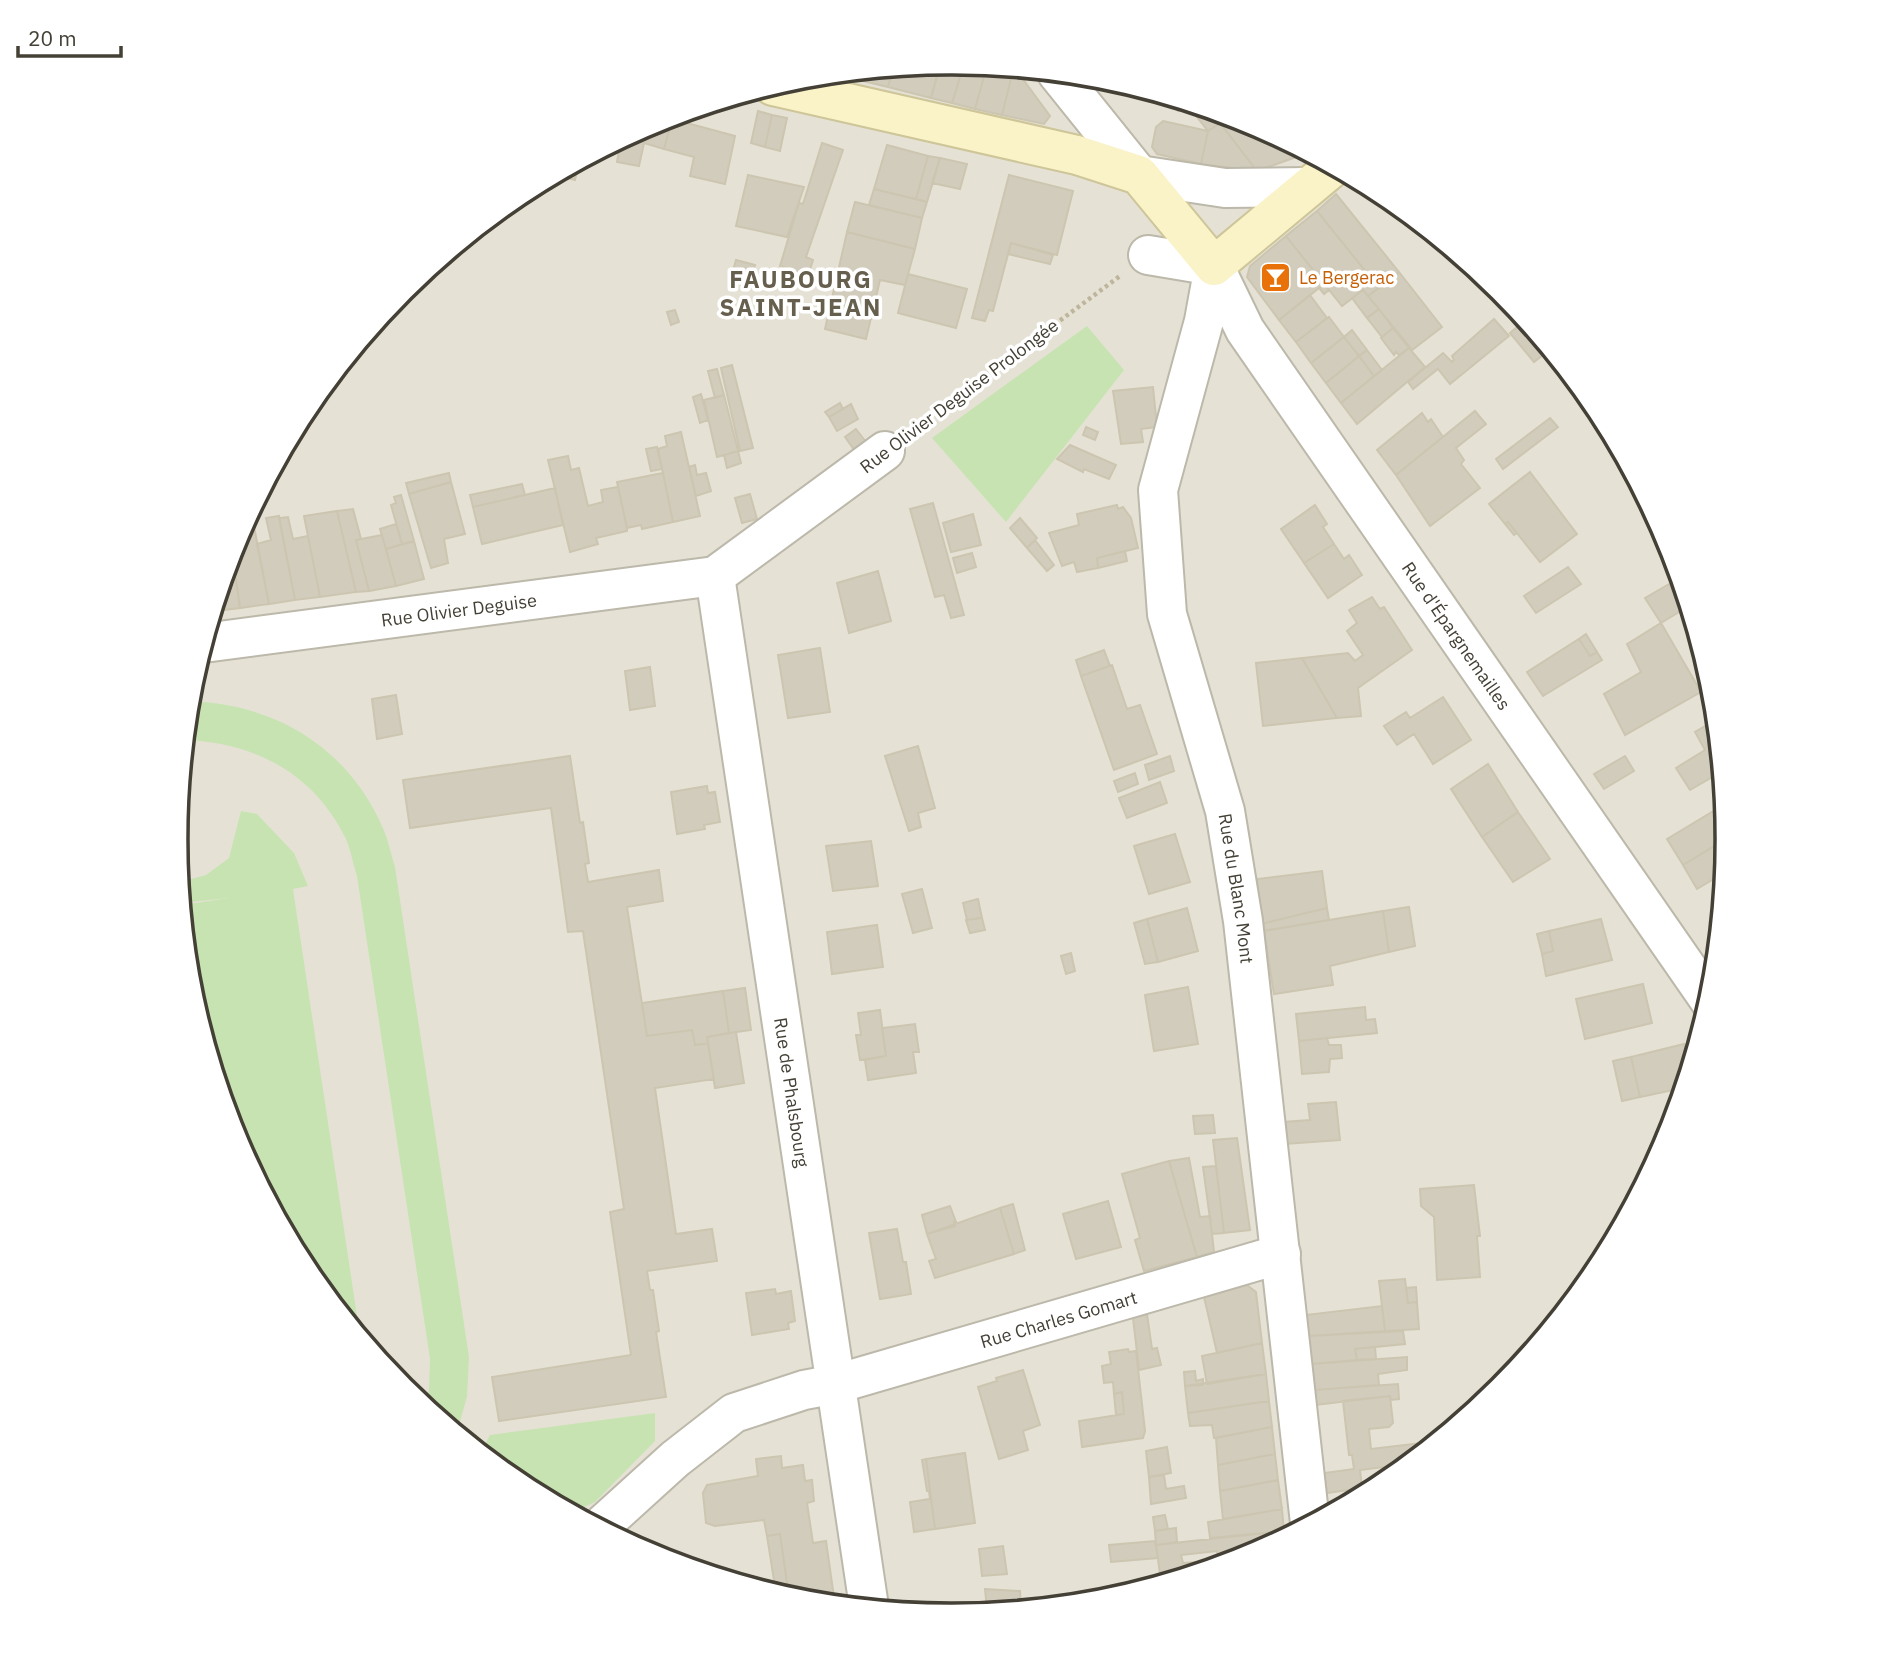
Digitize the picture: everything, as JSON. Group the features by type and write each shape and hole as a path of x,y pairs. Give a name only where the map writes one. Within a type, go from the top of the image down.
{"main road":[{"path":"796,91 1077,155 1139,174 1214,266 1321,177"}],"street":[{"path":"1065,84 1139,174 1225,188 1321,177"},
{"path":"1149,255 1214,266"},
{"name":"Rue d'Épargnemailles","path":"1214,266 1245,331 1701,988"},
{"name":"Rue du Blanc Mont","path":"1214,266 1204,321 1158,490 1167,614 1227,825 1243,921 1309,1513"},
{"name":"Rue Olivier Deguise Prolongée","path":"715,576 885,451"},
{"name":"Rue Olivier Deguise","path":"214,642 715,576"},
{"name":"Rue de Phalsbourg","path":"715,576 868,1598"},
{"name":"Rue Charles Gomart","path":"607,1520 675,1459 734,1413 804,1390 836,1384 1281,1254"}],"path":[{"name":"Rue Olivier Deguise Prolongée","path":"885,451 1149,255"}],"shaded area":[{"path":"951,75 1051,82 1149,101 1197,116 1244,133 1333,178 1376,204 1455,265 1526,335 1557,374 1587,415 1636,501 1675,594 1689,641 1701,690 1714,789 1714,889 1709,939 1701,988 1675,1084 1657,1131 1613,1221 1587,1263 1526,1343 1492,1379 1416,1445 1376,1474 1289,1524 1244,1545 1149,1577 1101,1588 1001,1601 951,1603 852,1596 754,1577 706,1562 659,1545 570,1500 527,1474 448,1413 377,1343 346,1304 316,1263 267,1177 228,1084 214,1037 202,988 189,889 189,789 194,739 202,690 228,594 246,547 290,457 316,415 377,335 411,299 487,233 527,204 614,154 659,133 754,101 802,90 902,77"}],"green space":[{"path":"1087,326 1124,370 1006,522 932,438"},
{"path":"200,702 251,711 279,721 305,735 349,774 367,798 386,836 395,867 469,1357 467,1397 460,1423 428,1394 430,1359 357,876 348,844 333,816 300,780 259,756 211,742 194,741"},
{"path":"241,811 257,814 294,853 308,886 293,889 357,1318 316,1263 267,1177 228,1084 214,1037 202,988 190,904 229,898 190,902 189,880 206,875 229,858"},
{"path":"655,1413 655,1441 595,1502 583,1507 527,1474 487,1445 490,1435"}],"building":[{"path":"960,75 952,103 931,98 937,76"},
{"path":"960,75 984,76 975,109 952,103"},
{"path":"937,76 931,98 888,87 890,78"},
{"path":"984,76 1011,78 1002,115 975,109"},
{"path":"890,78 888,87 863,81"},
{"path":"1011,78 1023,79 1050,116 1044,124 1002,115"},
{"path":"758,111 772,115 765,147 751,143"},
{"path":"772,115 787,118 780,151 765,147"},
{"path":"1196,116 1219,124 1208,131"},
{"path":"1163,121 1208,131 1201,164 1157,154 1152,147 1156,127"},
{"path":"687,123 735,136 725,184 690,176 694,157 664,149 669,129"},
{"path":"1221,125 1295,157 1257,171"},
{"path":"1221,125 1257,171 1201,164 1208,131"},
{"path":"669,129 664,149 644,143 639,166 617,162 619,152"},
{"path":"822,143 843,150 806,257 813,260 808,276 780,266 799,203 803,204"},
{"path":"887,145 928,156 916,199 874,189"},
{"path":"928,156 940,158 927,202 916,199"},
{"path":"940,158 967,164 960,189 932,183"},
{"path":"748,175 804,187 787,237 736,226"},
{"path":"1009,175 1073,191 1057,255 1011,243 993,311 989,310 985,321 972,318"},
{"path":"874,189 927,202 922,218 869,205"},
{"path":"1336,194 1399,272 1379,288 1317,211"},
{"path":"855,202 922,218 915,249 847,232"},
{"path":"1317,211 1379,288 1368,296 1363,290 1342,306 1286,236"},
{"path":"847,232 915,249 905,285 880,280 866,339 825,329"},
{"path":"1286,236 1324,284 1279,320 1247,277 1250,266"},
{"path":"1011,243 1053,255 1050,264 1008,254"},
{"path":"736,260 755,265 750,283 731,278"},
{"path":"1399,272 1442,327 1412,350 1368,296"},
{"path":"908,274 967,289 956,328 898,313"},
{"path":"1324,284 1329,290 1324,294 1319,288"},
{"path":"1363,290 1379,309 1367,318 1352,298"},
{"path":"1310,295 1327,318 1296,342 1279,320"},
{"path":"1379,309 1393,328 1382,337 1367,318"},
{"path":"675,310 679,322 671,325 667,312"},
{"path":"1329,317 1344,337 1311,363 1296,342"},
{"path":"1494,319 1509,336 1450,384 1438,369 1413,389 1408,382 1443,353 1452,362 1452,356"},
{"path":"1518,326 1542,355 1534,362 1510,333"},
{"path":"1393,328 1409,348 1399,355 1396,352 1394,355 1381,338"},
{"path":"1352,330 1367,350 1359,356 1344,337"},
{"path":"1344,337 1359,356 1326,383 1311,363"},
{"path":"1409,348 1425,367 1357,424 1341,403"},
{"path":"1367,350 1382,370 1374,376 1359,356"},
{"path":"1359,356 1374,376 1341,403 1326,383"},
{"path":"732,365 753,448 740,451 721,368"},
{"path":"717,369 724,395 715,398 708,371"},
{"path":"1153,387 1157,427 1141,429 1143,442 1121,444 1113,391"},
{"path":"701,394 708,420 700,423 693,397"},
{"path":"724,395 738,451 717,457 704,400"},
{"path":"840,403 843,409 829,417 825,412"},
{"path":"851,404 858,419 837,431 829,417"},
{"path":"1475,411 1486,424 1456,448 1464,460 1461,464 1480,488 1430,526 1396,475"},
{"path":"1422,413 1428,422 1431,419 1443,437 1396,475 1377,450"},
{"path":"1550,418 1558,427 1503,469 1496,459"},
{"path":"1086,427 1098,432 1095,440 1083,435"},
{"path":"856,429 869,446 857,454 845,437"},
{"path":"681,432 700,516 673,522 658,449 667,446 665,436"},
{"path":"1070,445 1116,465 1109,479 1084,469 1083,472 1057,459"},
{"path":"657,447 662,469 651,471 646,449"},
{"path":"738,451 741,463 727,468 724,455"},
{"path":"568,456 571,470 579,468 588,506 603,502 601,490 618,487 627,528 627,531 596,538 598,544 570,552 548,460"},
{"path":"695,465 697,475 706,473 711,491 696,496 689,467"},
{"path":"1530,472 1577,534 1540,562 1508,522 1505,524 1489,504"},
{"path":"449,473 451,482 409,494 406,483"},
{"path":"663,473 673,522 642,529 641,525 627,528 617,482"},
{"path":"451,482 465,534 444,539 448,563 431,568 409,494"},
{"path":"522,484 525,495 473,507 470,495"},
{"path":"555,488 563,525 482,544 473,507"},
{"path":"750,494 757,519 742,523 735,498"},
{"path":"401,495 414,541 402,544 391,505 396,503 394,497"},
{"path":"933,503 964,615 951,618 944,595 935,597 910,509"},
{"path":"1117,505 1118,509 1123,507 1131,518 1138,548 1097,558 1098,568 1077,572 1074,562 1062,566 1049,533 1079,525 1077,514"},
{"path":"1315,505 1327,524 1323,527 1334,544 1304,563 1281,529"},
{"path":"353,509 361,539 356,540 369,591 356,592 337,511"},
{"path":"337,511 356,592 320,597 304,516"},
{"path":"973,514 981,545 951,552 943,523"},
{"path":"279,516 295,600 269,604 257,544 271,540 266,518"},
{"path":"288,517 293,539 308,536 320,597 295,600 279,518"},
{"path":"1020,518 1037,538 1027,548 1010,528"},
{"path":"1508,522 1517,533 1514,535 1505,524"},
{"path":"396,524 402,544 386,549 380,529"},
{"path":"254,529 269,604 240,608 235,575"},
{"path":"382,535 396,586 369,591 356,540"},
{"path":"1035,540 1054,565 1047,571 1027,548"},
{"path":"414,541 424,579 396,586 386,549"},
{"path":"1334,544 1344,559 1349,555 1362,575 1328,598 1304,563"},
{"path":"1125,551 1127,561 1098,568 1097,558"},
{"path":"972,553 976,567 957,573 953,558"},
{"path":"1568,567 1581,584 1536,613 1524,596"},
{"path":"878,571 891,621 849,633 837,583"},
{"path":"235,575 240,608 223,610"},
{"path":"1669,584 1680,611 1661,623 1645,598"},
{"path":"1372,597 1380,609 1384,607 1412,650 1358,688 1361,716 1337,718 1302,658 1348,653 1355,661 1363,655 1347,631 1357,623 1349,610"},
{"path":"1661,623 1701,692 1625,735 1604,694 1641,672 1627,644"},
{"path":"1586,634 1597,652 1590,656 1579,639"},
{"path":"1579,639 1590,656 1597,652 1602,660 1543,696 1527,672"},
{"path":"820,648 830,712 788,718 778,655"},
{"path":"1104,650 1110,666 1081,676 1076,660"},
{"path":"1302,658 1337,718 1263,726 1256,663"},
{"path":"1112,665 1127,709 1140,705 1157,754 1114,770 1081,676"},
{"path":"650,667 655,706 630,710 625,671"},
{"path":"396,695 402,734 377,739 372,699"},
{"path":"1443,697 1471,740 1433,764 1414,734 1397,745 1384,726 1406,712 1410,718"},
{"path":"1707,725 1713,777 1690,790 1676,768 1705,750 1695,732"},
{"path":"918,746 935,808 918,813 921,827 909,831 885,756"},
{"path":"570,756 589,863 585,864 588,882 659,870 663,901 627,907 647,1036 692,1030 695,1045 708,1043 714,1079 655,1088 676,1234 712,1229 717,1261 647,1271 650,1290 653,1290 666,1397 499,1421 492,1377 631,1355 610,1212 624,1209 583,931 568,932 551,808 410,828 403,780"},
{"path":"1170,756 1174,771 1149,780 1145,765"},
{"path":"1625,756 1634,771 1604,789 1594,774"},
{"path":"1488,764 1518,812 1482,837 1451,789"},
{"path":"1135,773 1138,784 1118,792 1114,781"},
{"path":"1160,782 1167,803 1127,818 1119,798"},
{"path":"707,786 708,793 715,792 720,822 704,825 705,829 677,834 671,792"},
{"path":"1714,810 1715,845 1683,865 1667,839"},
{"path":"1518,812 1550,859 1513,882 1482,837"},
{"path":"1175,834 1190,882 1149,894 1134,846"},
{"path":"871,841 878,886 833,891 826,846"},
{"path":"1715,846 1714,879 1697,889 1683,865"},
{"path":"1322,871 1327,908 1261,924 1257,879"},
{"path":"922,889 932,928 913,933 902,894"},
{"path":"978,899 982,918 967,920 963,903"},
{"path":"1409,907 1415,946 1389,952 1383,911"},
{"path":"1187,908 1198,951 1158,962 1147,919"},
{"path":"1327,908 1329,920 1262,931 1261,924"},
{"path":"1383,911 1389,952 1330,966 1333,985 1274,994 1264,931"},
{"path":"982,918 985,930 970,933 966,920"},
{"path":"1147,919 1158,962 1145,964 1134,923"},
{"path":"1601,919 1612,960 1546,976 1542,954 1553,951 1549,931"},
{"path":"877,925 883,967 832,974 827,932"},
{"path":"1549,931 1553,951 1542,954 1537,934"},
{"path":"1071,953 1075,971 1066,974 1061,956"},
{"path":"1643,984 1652,1023 1585,1039 1576,999"},
{"path":"1188,987 1198,1044 1154,1051 1145,995"},
{"path":"745,988 751,1030 729,1033 723,991"},
{"path":"723,991 729,1033 707,1037 708,1043 695,1045 692,1030 647,1036 642,1003"},
{"path":"1365,1007 1366,1020 1375,1019 1377,1033 1299,1041 1296,1014"},
{"path":"880,1010 886,1056 860,1060 856,1035 861,1035 858,1013"},
{"path":"915,1024 919,1052 913,1052 916,1073 868,1080 865,1060 886,1056 882,1028"},
{"path":"736,1032 744,1083 715,1088 707,1037"},
{"path":"1327,1038 1329,1045 1341,1045 1342,1058 1330,1059 1329,1072 1302,1074 1299,1041"},
{"path":"1684,1044 1685,1050 1673,1090 1640,1097 1631,1057"},
{"path":"1631,1057 1640,1097 1622,1101 1613,1061"},
{"path":"1336,1102 1340,1140 1285,1144 1283,1122 1310,1120 1308,1104"},
{"path":"1213,1115 1215,1133 1195,1134 1193,1116"},
{"path":"1237,1138 1250,1230 1224,1233 1213,1140"},
{"path":"1189,1158 1200,1217 1210,1216 1214,1252 1197,1257 1169,1161"},
{"path":"1169,1161 1197,1257 1144,1271 1135,1240 1140,1238 1122,1174"},
{"path":"1216,1166 1224,1233 1212,1234 1203,1167"},
{"path":"1474,1185 1480,1236 1477,1236 1480,1277 1437,1280 1434,1217 1421,1206 1420,1189"},
{"path":"1108,1201 1121,1247 1076,1259 1063,1214"},
{"path":"1013,1204 1025,1250 1014,1254 1000,1208"},
{"path":"950,1206 955,1226 927,1234 922,1215"},
{"path":"1000,1208 1014,1254 935,1278 929,1261 936,1259 927,1234"},
{"path":"897,1229 911,1294 880,1299 869,1233"},
{"path":"1405,1279 1408,1303 1417,1302 1419,1329 1385,1331 1379,1281"},
{"path":"1247,1285 1256,1292 1262,1343 1217,1353 1204,1297"},
{"path":"1416,1287 1417,1302 1408,1303 1406,1288"},
{"path":"775,1289 776,1294 791,1291 795,1321 788,1323 789,1329 752,1335 746,1293"},
{"path":"1382,1306 1385,1331 1308,1336 1305,1315"},
{"path":"1147,1314 1152,1349 1157,1348 1161,1365 1139,1370 1133,1318"},
{"path":"1403,1331 1405,1344 1355,1349 1357,1360 1311,1364 1308,1336"},
{"path":"1262,1343 1266,1374 1207,1384 1202,1356"},
{"path":"1375,1347 1376,1359 1357,1360 1355,1349"},
{"path":"1128,1349 1129,1352 1136,1351 1145,1431 1143,1438 1082,1447 1079,1421 1124,1414 1122,1392 1114,1394 1113,1382 1104,1383 1102,1366 1111,1364 1109,1352"},
{"path":"1407,1357 1407,1370 1378,1374 1379,1385 1314,1390 1311,1364"},
{"path":"1023,1370 1040,1425 1023,1431 1028,1450 999,1459 978,1387"},
{"path":"1195,1371 1196,1381 1203,1379 1203,1385 1185,1386 1184,1372"},
{"path":"1266,1374 1269,1401 1188,1413 1185,1386"},
{"path":"1398,1384 1399,1399 1391,1400 1390,1396 1316,1405 1314,1390"},
{"path":"1122,1392 1124,1414 1116,1415 1114,1394"},
{"path":"1390,1396 1393,1423 1389,1427 1369,1429 1371,1449 1418,1443 1386,1467 1360,1470 1361,1483 1350,1490 1327,1493 1324,1473 1354,1469 1352,1455 1349,1455 1343,1401"},
{"path":"1269,1401 1272,1427 1214,1438 1212,1425 1190,1426 1188,1413"},
{"path":"1272,1427 1275,1454 1218,1465 1216,1438"},
{"path":"1167,1447 1171,1473 1149,1477 1146,1451"},
{"path":"965,1453 975,1523 935,1529 926,1459"},
{"path":"1275,1454 1278,1480 1220,1491 1218,1465"},
{"path":"781,1456 782,1468 803,1465 805,1481 812,1480 814,1501 807,1503 813,1543 826,1541 833,1593 787,1585 780,1534 767,1536 764,1520 715,1526 706,1523 703,1493 707,1485 758,1476 756,1459"},
{"path":"926,1459 935,1529 914,1532 910,1502 930,1499 922,1460"},
{"path":"1164,1475 1166,1489 1184,1486 1186,1498 1151,1504 1149,1477"},
{"path":"1278,1480 1282,1509 1223,1519 1220,1491"},
{"path":"1282,1509 1284,1527 1271,1532 1210,1538 1208,1522"},
{"path":"1165,1515 1168,1529 1155,1531 1153,1517"},
{"path":"1176,1528 1177,1542 1156,1545 1155,1531"},
{"path":"1271,1532 1218,1555 1217,1551 1181,1555 1183,1563 1197,1562 1160,1574 1156,1545"},
{"path":"780,1534 787,1585 774,1582 767,1536"},
{"path":"1155,1541 1158,1558 1111,1562 1109,1545"},
{"path":"1003,1546 1007,1574 982,1576 979,1549"},
{"path":"985,1589 1020,1591 1020,1599 986,1602"}],"place":[{"name":"Le Bergerac","path":"1276,277"}],"district":[{"name":"FAUBOURG SAINT-JEAN","path":"801,293"}]}
